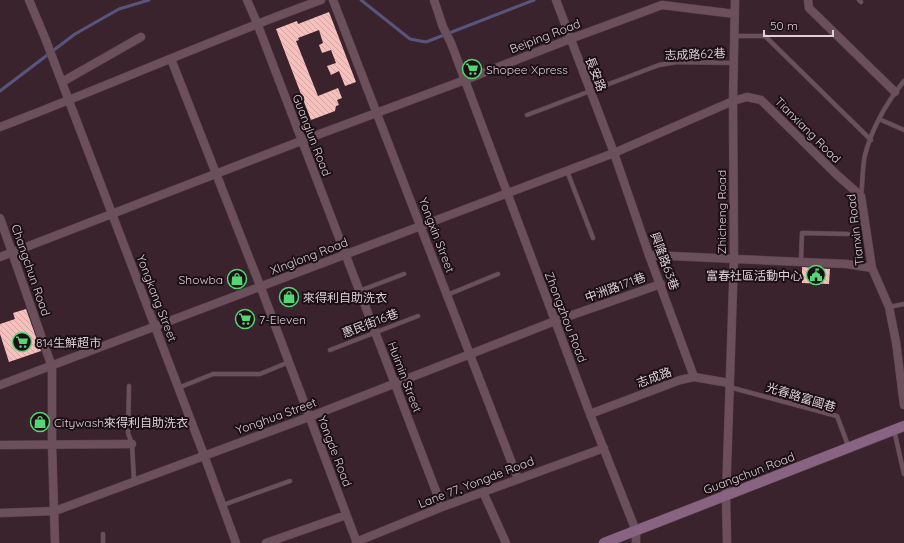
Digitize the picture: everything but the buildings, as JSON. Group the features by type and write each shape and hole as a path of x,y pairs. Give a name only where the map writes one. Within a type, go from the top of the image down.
{"main road":[{"name":"Guangchun Road","path":"604,543 904,426"}],"street":[{"name":"Yongkang Street","path":"29,0 62,82 236,543"},
{"name":"Guanglun Road","path":"247,0 345,255"},
{"path":"0,127 69,101 257,23 321,0"},
{"name":"Yongxin Street","path":"333,0 518,479"},
{"name":"Zhongzhou Road","path":"434,0 590,414 636,531"},
{"name":"Zhicheng Road","path":"727,543 726,496 734,258 733,101 735,0"},
{"path":"808,0 809,8 895,92"},
{"name":"長安路","path":"557,1 614,153"},
{"name":"Beiping Road","path":"0,257 301,141 377,114 661,3 735,14"},
{"path":"62,82 141,37"},
{"name":"Yongde Road","path":"171,58 261,288 357,542"},
{"name":"Tianxiang Road","path":"614,153 733,101 747,97 761,100 837,175 861,196"},
{"name":"XInglong Road","path":"13,380 52,367 155,326 261,288 614,153"},
{"name":"興隆路63巷","path":"614,153 649,255 661,284 694,377"},
{"name":"Tianxin Road","path":"861,196 872,268 889,307 896,342 904,405"},
{"name":"Changchun Road","path":"0,218 52,367 52,444 55,543"},
{"name":"Huimin Street","path":"345,255 442,507"},
{"path":"649,255 801,261 847,264 872,268"},
{"name":"中洲路171巷","path":"555,321 661,284"},
{"name":"Yonghua Street","path":"0,513 55,511 309,417 555,321"},
{"name":"志成路","path":"590,414 680,380 694,377 729,385"},
{"path":"0,378 13,380"},
{"path":"0,385 13,380"},
{"path":"0,445 132,444"},
{"name":"Lane 77, Yongde Road","path":"357,542 442,507 604,448"},
{"path":"483,492 506,543"},
{"path":"266,543 346,515"},
{"path":"636,531 636,543"}],"lane":[{"path":"735,36 765,36 871,140"},
{"name":"志成路62巷","path":"527,115 659,65 677,62 734,63"},
{"name":"Tianxin Road","path":"861,196 865,155 879,119 895,92 904,81"},
{"path":"879,119 904,130"},
{"path":"567,171 593,238"},
{"path":"801,261 802,233 848,234"},
{"path":"359,291 404,274"},
{"path":"447,295 498,274"},
{"path":"889,307 904,304"},
{"name":"惠民街16巷","path":"330,350 418,316"},
{"path":"178,388 213,374 260,374 289,362"},
{"name":"光春路富國巷","path":"729,385 837,416 849,448"},
{"path":"129,386 128,432 132,444 134,482"},
{"path":"894,430 904,474"},
{"path":"222,505 290,481"},
{"path":"103,534 103,543"}],"waterway":[{"path":"0,91 75,34 119,9 149,0"},
{"path":"361,0 410,39 426,42 534,0"}],"place":[{"name":"Shopee Xpress","path":"472,69"},
{"name":"富春社區活動中心","path":"816,275"},
{"name":"Showba","path":"237,279"},
{"name":"來得利自助洗衣","path":"289,297"},
{"name":"7-Eleven","path":"245,319"},
{"name":"814生鮮超市","path":"22,342"},
{"name":"Citywash來得利自助洗衣","path":"40,422"}]}
